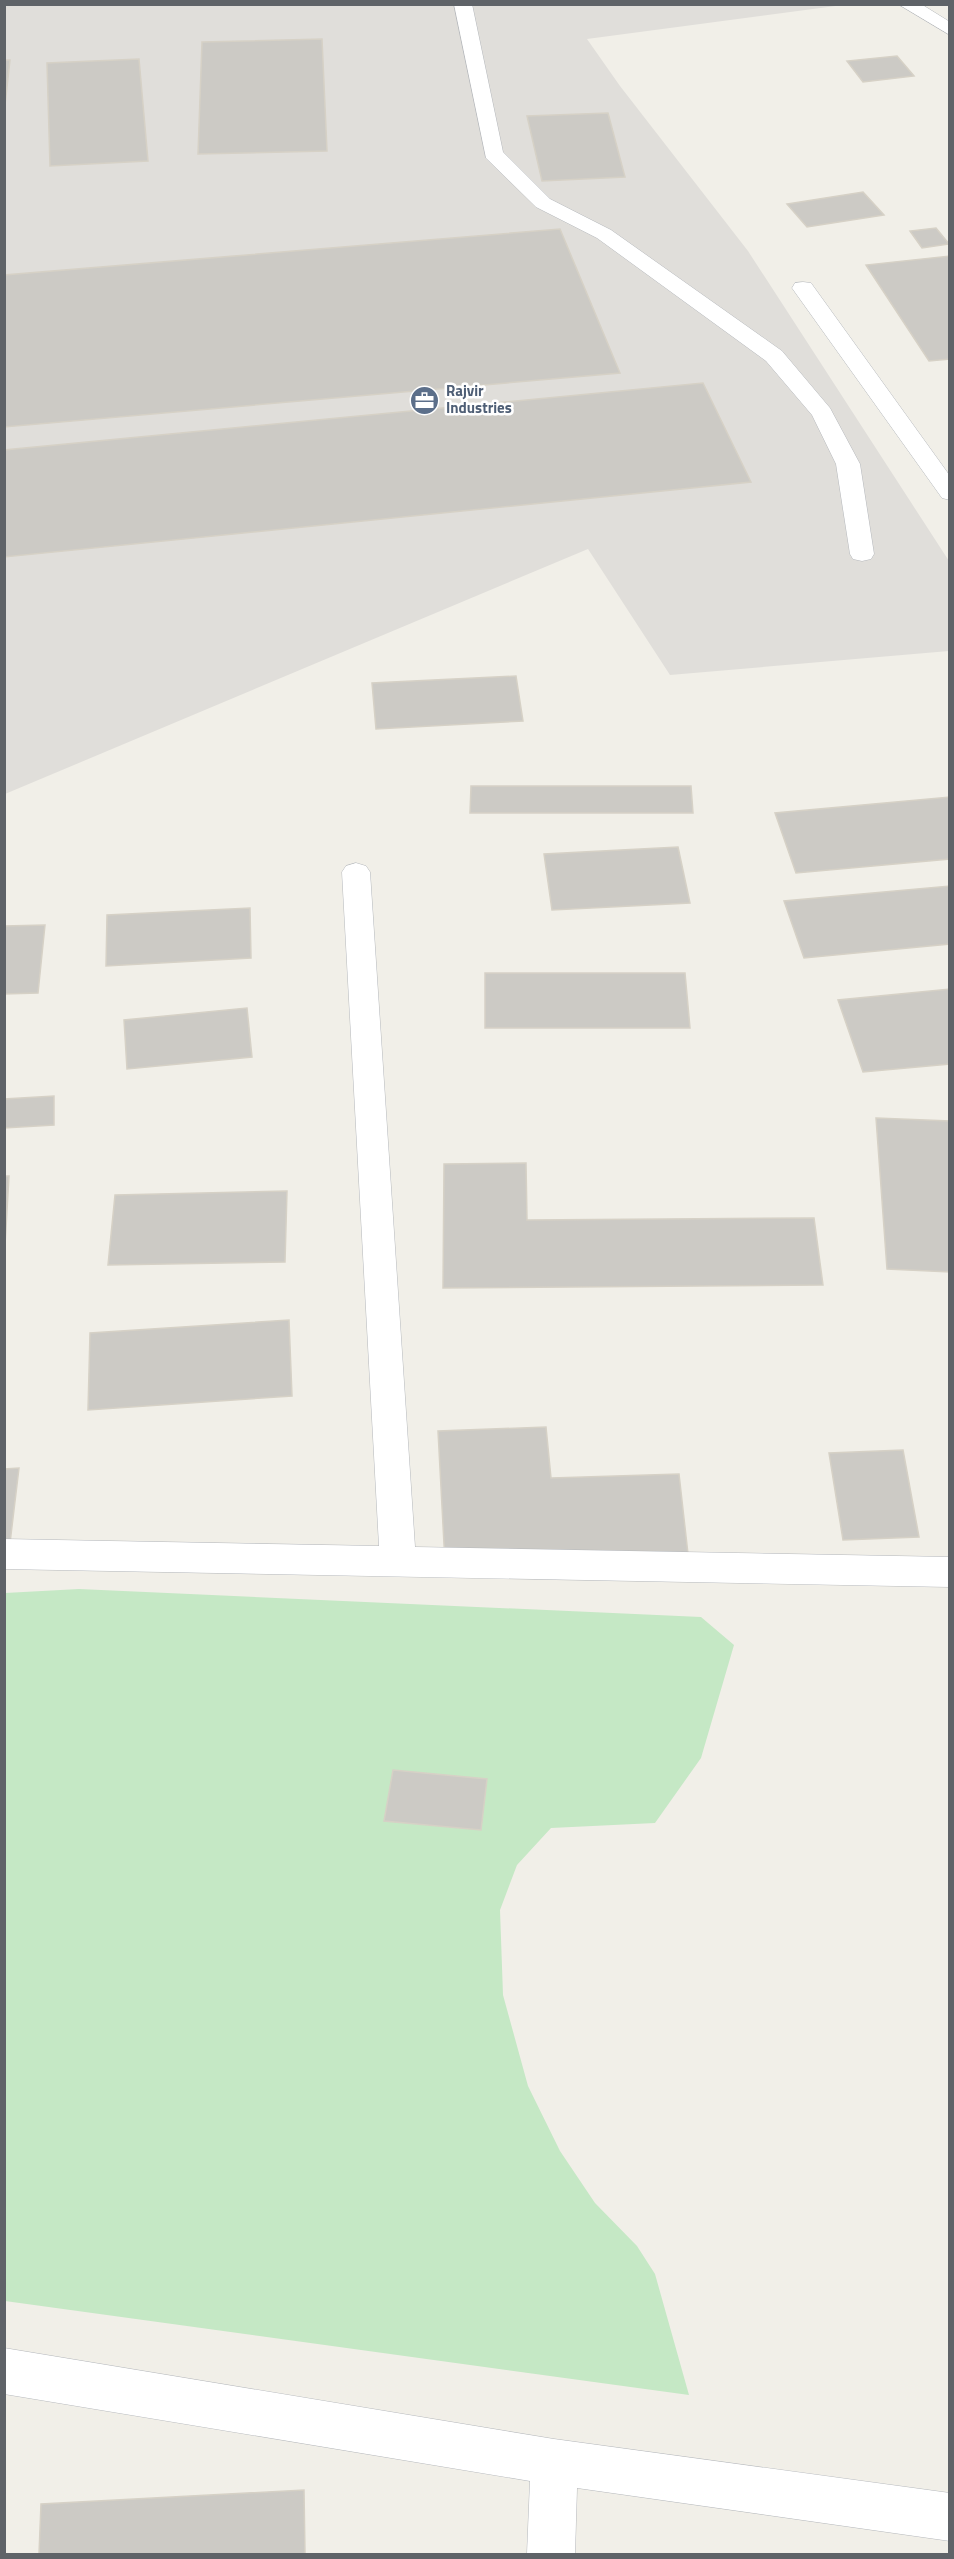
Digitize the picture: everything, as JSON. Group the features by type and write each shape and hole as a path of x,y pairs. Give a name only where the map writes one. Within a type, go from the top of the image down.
{"street":[{"path":"463,4 493,154 543,203 604,234 774,356 822,413 848,464 862,554"},
{"path":"907,4 950,30"},
{"path":"802,288 950,493"},
{"path":"356,872 398,1563"},
{"path":"4,1554 950,1572"},
{"path":"4,2371 554,2462 950,2517"},
{"path":"551,2554 554,2462"}],"shaded area":[{"name":"Rajvir Industries","path":"5,5 843,5 587,39 620,86 748,251 949,561 949,651 670,675 588,549 5,794"}],"green space":[{"path":"79,1589 701,1617 734,1645 701,1758 655,1823 551,1828 517,1865 500,1910 503,1995 528,2086 560,2151 595,2203 637,2246 655,2274 689,2395 5,2301 5,1593"}],"building":[{"path":"322,39 327,151 198,154 202,42"},
{"path":"897,56 914,76 863,82 847,61"},
{"path":"139,59 148,161 50,166 47,63"},
{"path":"4,60 10,60 4,114"},
{"path":"608,113 625,177 542,181 527,116"},
{"path":"863,192 884,215 807,227 787,204"},
{"path":"936,228 949,244 922,248 910,231"},
{"path":"560,229 620,373 4,427 4,275"},
{"path":"950,256 950,359 929,361 866,265"},
{"path":"703,383 751,482 4,557 4,450"},
{"path":"516,676 523,721 376,729 372,683"},
{"path":"471,786 691,786 693,813 470,813"},
{"path":"950,797 950,859 796,873 775,813"},
{"path":"678,847 690,903 552,910 544,854"},
{"path":"950,886 950,944 804,958 784,901"},
{"path":"250,908 251,958 106,966 107,915"},
{"path":"45,925 38,993 4,994 4,926"},
{"path":"485,973 685,973 690,1028 485,1028"},
{"path":"950,989 950,1064 863,1072 838,1000"},
{"path":"247,1008 252,1057 127,1069 124,1020"},
{"path":"54,1096 54,1125 4,1128 4,1099"},
{"path":"876,1118 950,1121 950,1272 887,1269"},
{"path":"526,1163 527,1220 814,1218 823,1285 443,1288 444,1164"},
{"path":"4,1176 9,1176 4,1262"},
{"path":"287,1191 285,1262 108,1265 115,1195"},
{"path":"289,1320 292,1396 88,1410 90,1333"},
{"path":"546,1427 551,1478 679,1474 688,1554 445,1563 438,1431"},
{"path":"903,1450 919,1537 843,1540 829,1453"},
{"path":"19,1468 10,1543 4,1543 4,1469"},
{"path":"393,1770 487,1779 481,1830 384,1821"},
{"path":"304,2490 305,2554 39,2554 41,2504"}],"place":[{"name":"Rajvir Industries","path":"425,400"}]}
